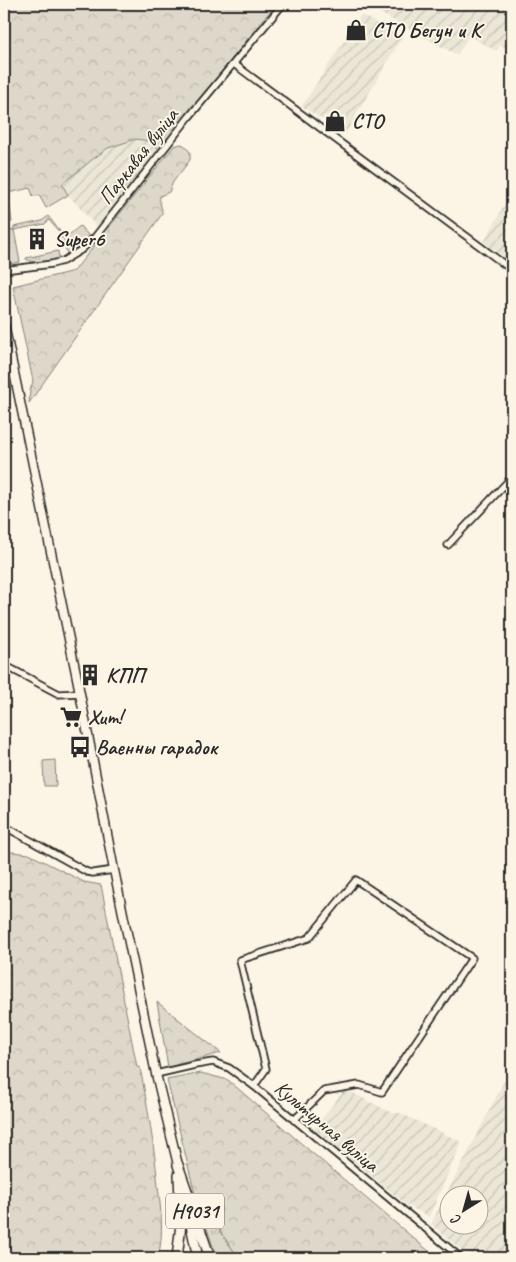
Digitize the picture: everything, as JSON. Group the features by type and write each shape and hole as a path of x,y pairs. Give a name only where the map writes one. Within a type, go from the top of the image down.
{"highway":[{"name":"Н9031","path":"178,1164 182,1224 178,1258"},
{"name":"Н9031","path":"178,1164 198,1258"},
{"name":"Н9031","path":"178,1164 210,1258"}],"main road":[{"name":"Н9031","path":"4,324 156,1074 178,1164"}],"street":[{"name":"Паркавая вуліца","path":"4,270 59,263 81,250 95,237 189,117 283,4"},
{"path":"234,64 512,270"},
{"path":"448,545 512,477"},
{"path":"4,665 59,694 80,693"},
{"path":"4,826 87,872 94,873 114,870"},
{"path":"254,1086 266,1069 240,960 309,938 356,880 472,958 382,1092 359,1085 324,1091 294,1120"},
{"name":"Культурная вуліца","path":"156,1074 213,1062 229,1068 254,1086 461,1258"}],"shaded area":[{"path":"363,4 512,4 512,52 501,45 496,51 469,36 457,55"},
{"path":"361,15 402,37 345,134 302,106"},
{"path":"136,139 149,141 160,150 97,227 68,195 62,184 108,148"},
{"path":"512,191 512,263 484,242"},
{"path":"512,1066 512,1258 470,1258 442,1234 488,1234 488,1184 452,1184"},
{"path":"345,1089 392,1113 400,1113 462,1142 444,1184 438,1184 438,1197 429,1217 407,1205 314,1129"},
{"path":"438,1210 438,1230 431,1224"}],"green space":[{"path":"4,4 276,4 159,149 149,141 136,139 108,148 62,184 68,195 46,208 39,195 33,196 30,188 8,193 12,222 4,224"},
{"path":"181,144 190,152 190,160 173,182 169,192 160,196 162,214 29,403 33,381 13,286 74,271 174,146"},
{"path":"48,216 63,235 62,239 60,233 49,220 45,224 14,230 14,227 42,221"},
{"path":"80,226 89,238 67,255 64,239"},
{"path":"14,230 20,262 8,264 4,232"},
{"path":"58,251 59,257 56,261 37,262 26,259 26,258"},
{"path":"55,760 56,786 44,786 43,761"},
{"path":"4,851 29,854 84,882 101,885 137,1067 140,1068 146,1097 161,1213 161,1240 158,1258 4,1258"},
{"path":"157,1002 221,1053 168,1067"},
{"path":"201,1073 228,1080 437,1258 239,1258 221,1233 207,1200 195,1194 167,1080"},
{"path":"195,1194 207,1200 221,1233 239,1258 217,1258"}],"place":[{"name":"СТО Бегун и К","path":"356,30"},
{"name":"СТО","path":"335,121"},
{"name":"Super6","path":"37,239"},
{"name":"КПП","path":"90,675"},
{"name":"Хит!","path":"71,717"},
{"name":"Ваенны гарадок","path":"80,747"}]}
